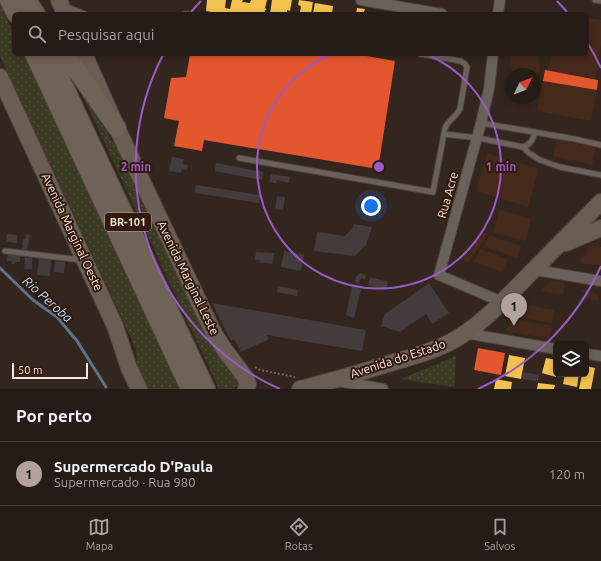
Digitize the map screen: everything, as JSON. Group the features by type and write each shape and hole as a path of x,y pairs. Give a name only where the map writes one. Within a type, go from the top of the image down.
{"highway":[{"path":"9,0 15,12"},
{"path":"25,0 30,12"},
{"path":"25,0 34,12"},
{"name":"BR-101","path":"35,56 190,389"},
{"name":"BR-101","path":"51,56 206,389"},
{"path":"66,56 117,128"}],"main road":[{"name":"Avenida Marginal Leste","path":"85,56 117,128 215,335 245,377 248,384 246,389"},
{"name":"Avenida Marginal Oeste","path":"0,77 115,326 129,368 139,389"},
{"name":"Avenida do Estado","path":"299,383 329,384 425,353 440,347 465,333 485,318 502,302 601,202"},
{"name":"Avenida do Estado","path":"557,247 598,231"},
{"path":"127,389 129,368"}],"street":[{"path":"361,0 430,12"},
{"path":"498,12 500,0"},
{"name":"Rua Acre","path":"493,56 478,138 439,275 502,302"},
{"path":"535,270 601,281"},
{"path":"465,333 553,348"},
{"path":"589,354 601,356"},
{"path":"329,384 383,389"}],"lane":[{"path":"595,0 601,1"},
{"path":"62,6 79,12"},
{"path":"239,158 433,192 444,134 448,122 458,113 460,109 467,67 460,61 431,56"},
{"path":"481,123 575,139 601,145"},
{"path":"523,147 530,143 535,132"},
{"path":"444,134 478,138 523,147 540,160 601,175"},
{"path":"5,251 85,260"}],"path":[{"path":"253,367 292,377 299,383"}],"shaded area":[{"path":"589,17 601,20 601,44 595,79 548,71 551,56 589,56"},
{"path":"510,56 538,56 539,68 511,68"},
{"path":"543,81 597,90 591,121 537,111 538,104 541,104"},
{"path":"557,139 596,148 592,165 553,156"},
{"path":"487,153 539,169 528,207 476,191"},
{"path":"499,210 531,218 526,241 493,232"},
{"path":"480,232 488,234 469,262 461,259"},
{"path":"489,235 521,246 517,258 485,247"},
{"path":"588,245 601,247 601,266 581,263 582,255 586,256"},
{"path":"480,249 508,259 502,272 474,262"},
{"path":"550,281 565,283 563,295 541,291"},
{"path":"582,290 599,294 598,301 584,299 585,292 582,292"},
{"path":"527,305 554,310 552,323 516,317"},
{"path":"513,319 552,326 549,339 505,331"}],"green space":[{"path":"0,4 12,30 12,56 25,56 182,389 146,389 138,373 136,349 0,56"},
{"path":"75,79 128,167 239,375 238,386 232,389 219,389"},
{"path":"456,356 454,387 401,379"}],"building: Moradias":[{"path":"207,0 226,0 225,8 230,9 232,0 243,0 242,2 250,3 251,0 267,0 264,12 206,11"},
{"path":"272,0 292,0 290,11 270,12"},
{"path":"299,0 313,2 311,12 300,12 301,6 298,5"},
{"path":"315,3 333,6 332,12 313,12"},
{"path":"357,8 365,9 364,12 356,12"},
{"path":"509,355 525,358 521,379 505,376"},
{"path":"546,358 553,359 553,376 542,373"},
{"path":"589,367 595,368 591,389 579,389 581,377 589,377"},
{"path":"564,377 579,377 577,387 563,384"},
{"path":"496,379 512,382 511,389 494,389"},
{"path":"538,383 555,385 554,389 537,389"}],"building: Comércio":[{"path":"190,56 366,56 395,61 378,169 204,140 202,151 174,146 179,121 164,118 171,78 186,77"},
{"path":"545,70 598,80 597,90 543,81"},
{"path":"478,348 505,353 501,375 474,370"}],"building: Outros":[{"path":"172,157 184,159 183,164 188,165 187,170 182,169 181,173 169,171"},
{"path":"216,163 263,172 262,180 215,171"},
{"path":"271,174 290,177 289,183 277,180 276,183 269,182"},
{"path":"196,185 260,195 259,203 195,193"},
{"path":"277,196 285,197 283,210 275,209"},
{"path":"354,224 372,227 366,245 355,256 314,251 317,232 345,236"},
{"path":"7,234 17,235 17,243 6,242"},
{"path":"26,234 30,235 27,250 22,249 23,239 25,239"},
{"path":"284,251 304,255 301,271 281,267"},
{"path":"256,252 274,253 273,264 255,260"},
{"path":"8,255 20,256 20,262 11,264 11,261 7,261"},
{"path":"25,258 32,258 32,269 24,269"},
{"path":"39,259 51,260 50,276 37,275"},
{"path":"55,261 65,262 64,273 54,272"},
{"path":"360,273 366,275 365,279 361,278 359,283 355,282 356,277"},
{"path":"370,277 388,282 385,290 368,285"},
{"path":"429,283 449,313 432,324 426,314 400,332 381,326 385,314"},
{"path":"278,286 298,290 297,296 277,292"},
{"path":"352,286 361,289 354,318 346,315"},
{"path":"212,303 366,330 362,351 267,335 269,339 241,352 234,339 231,341"},
{"path":"524,372 539,375 538,381 522,379"}],"waterway":[{"name":"Rio Peroba","path":"0,268 33,300 57,317 77,341 106,387"}],"place":[{"name":"Supermercado D'Paula","path":"514,326"}]}
